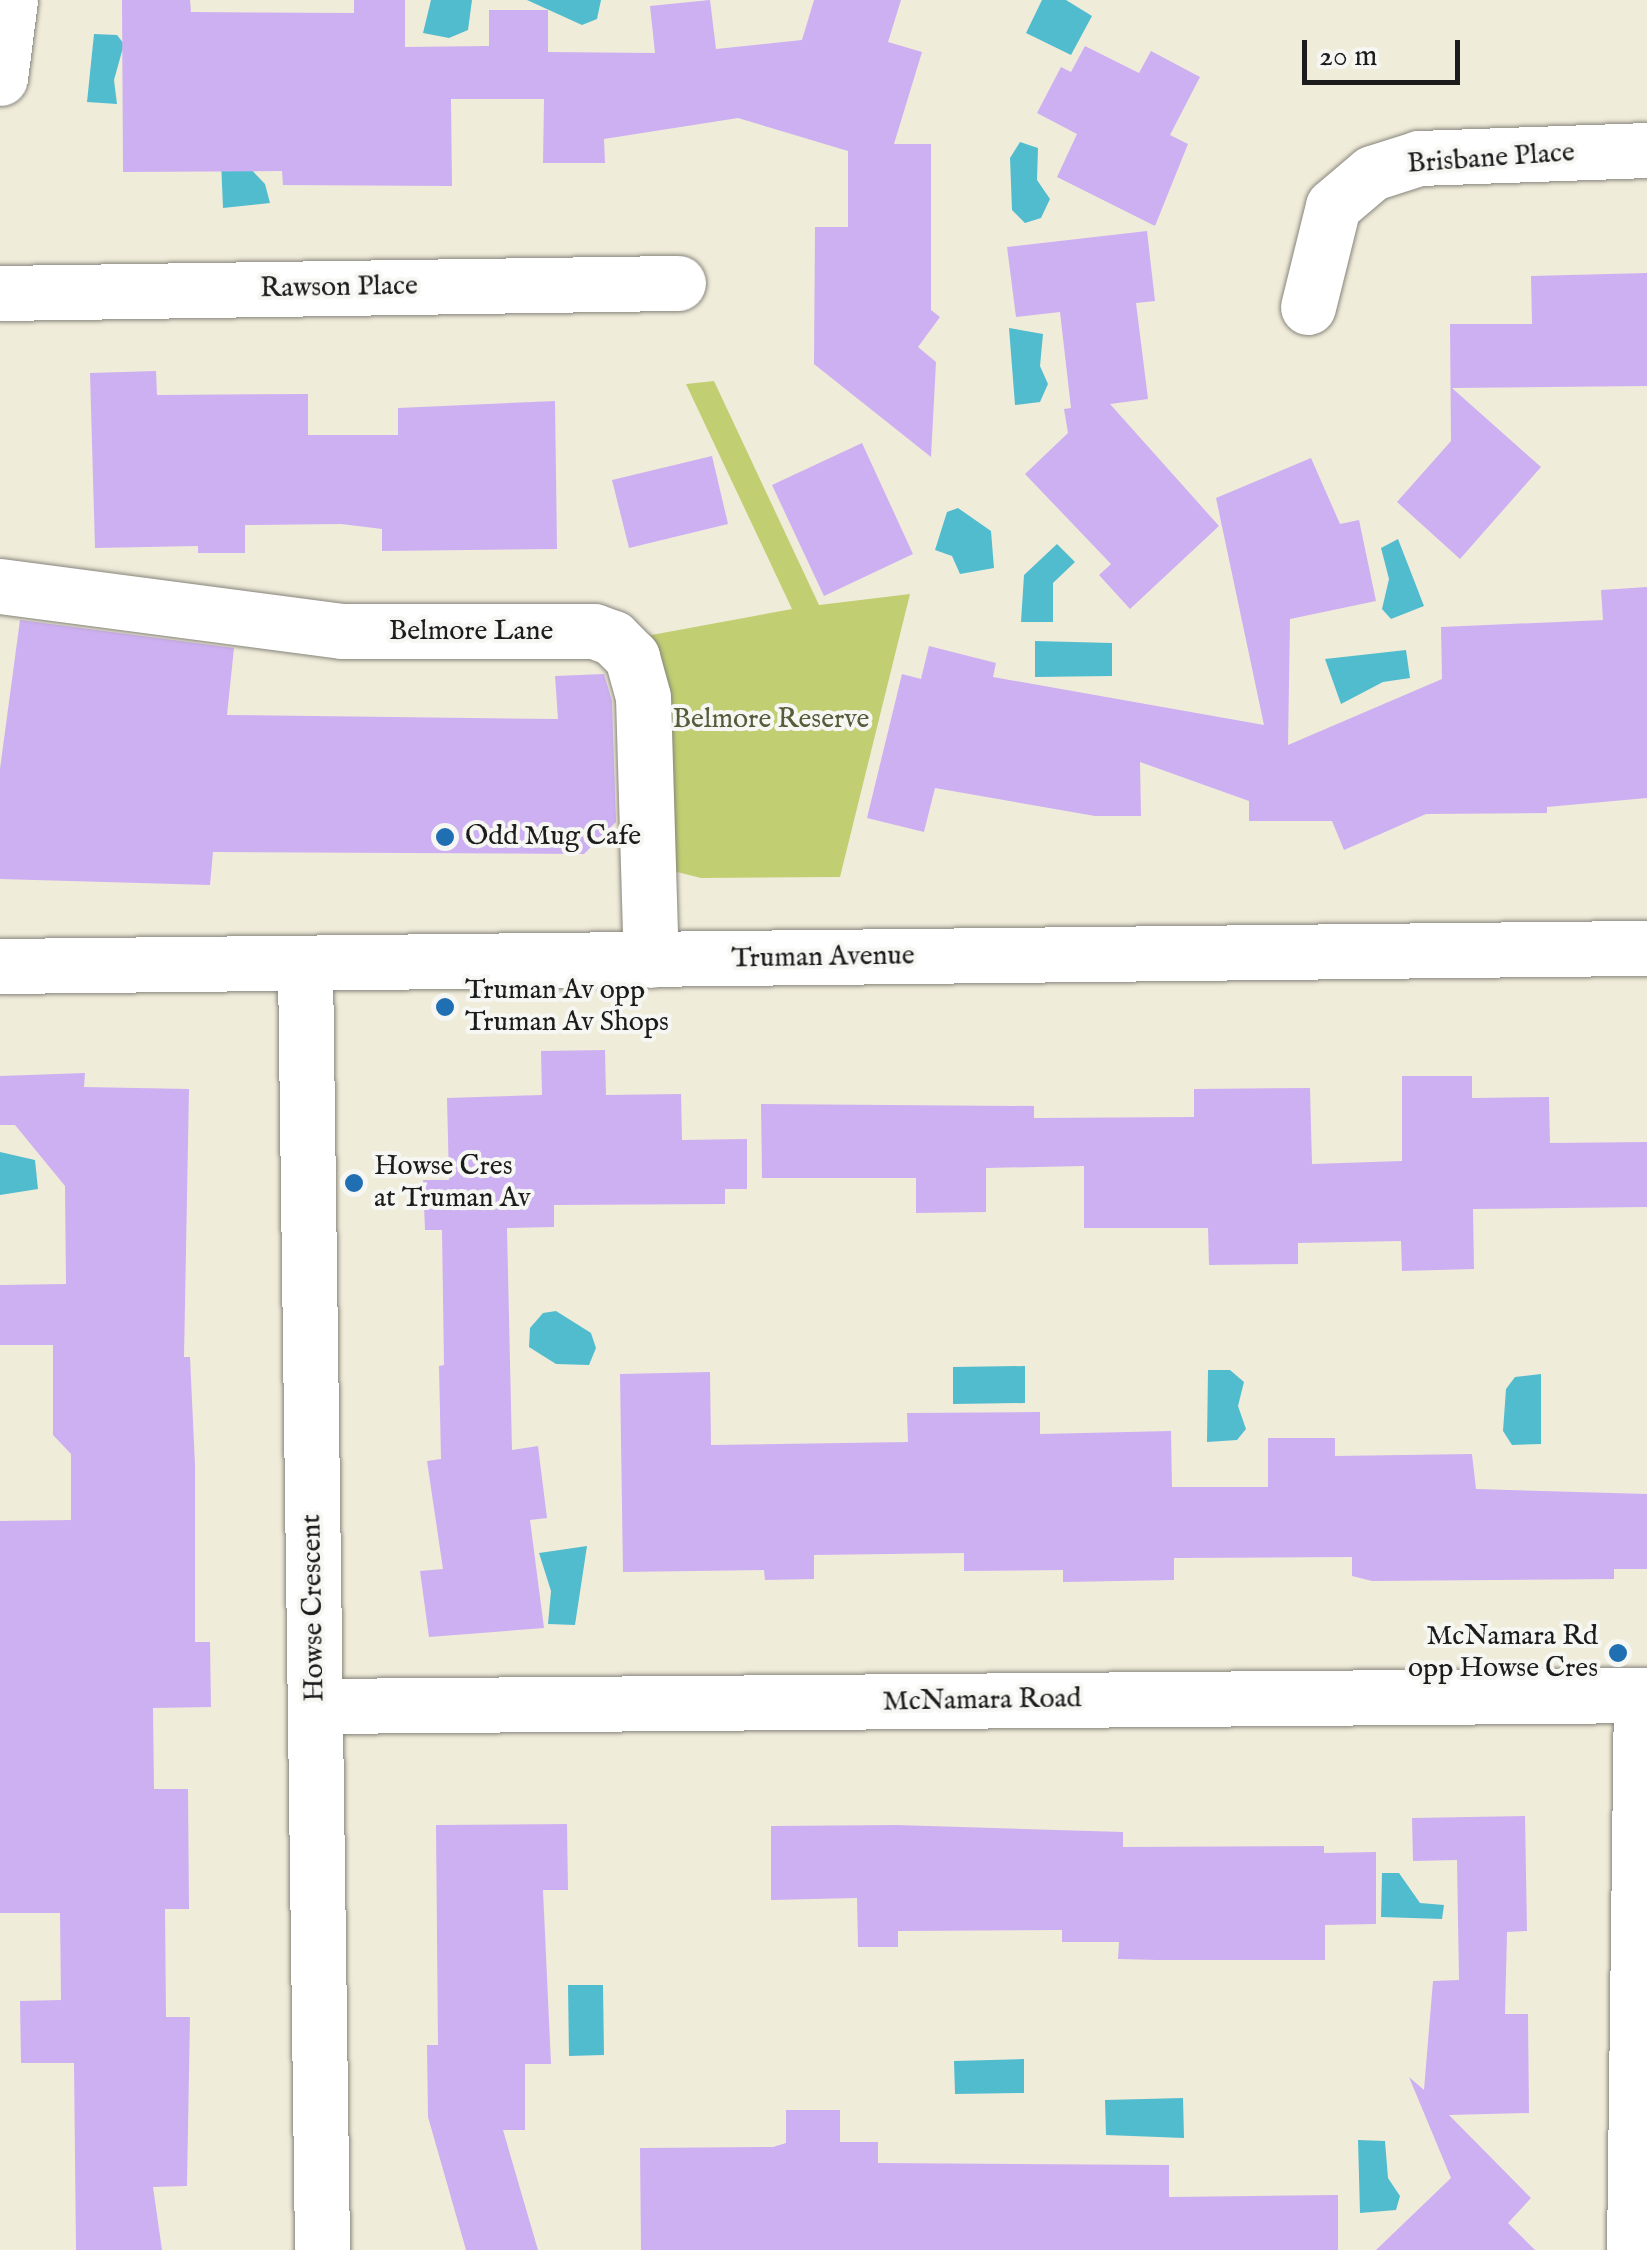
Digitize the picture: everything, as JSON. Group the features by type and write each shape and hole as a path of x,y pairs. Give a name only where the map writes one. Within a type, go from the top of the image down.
{"street":[{"path":"0,78 10,0"},
{"name":"Brisbane Place","path":"1308,308 1333,206 1372,174 1419,158 1647,150"},
{"name":"Rawson Place","path":"0,293 678,283"},
{"name":"Belmore Lane","path":"0,586 342,631 594,631 613,638 632,657 643,697 651,960"},
{"name":"Truman Avenue","path":"0,966 305,966 1647,948"},
{"name":"Howse Crescent","path":"305,966 322,2250"},
{"path":"1634,2250 1644,1695"},
{"name":"McNamara Road","path":"316,1706 1644,1695"}],"green space":[{"name":"Belmore Reserve","path":"714,381 819,605 910,594 840,877 701,878 673,871 635,638 792,609 686,384"}],"water":[{"path":"431,0 472,0 468,30 449,38 423,33"},
{"path":"527,0 601,0 597,19 582,25"},
{"path":"1042,0 1066,0 1092,16 1071,55 1026,33"},
{"path":"94,34 117,35 124,44 114,80 117,104 87,102"},
{"path":"220,137 265,184 270,203 223,208"},
{"path":"1020,142 1038,148 1037,180 1050,199 1041,218 1025,223 1012,210 1010,158"},
{"path":"1009,328 1043,334 1040,366 1048,384 1040,402 1015,405"},
{"path":"958,508 991,531 994,568 960,574 952,556 935,550 947,512"},
{"path":"1398,539 1424,606 1391,619 1382,609 1389,579 1381,548"},
{"path":"1057,544 1075,562 1053,583 1053,622 1021,622 1024,575"},
{"path":"1035,641 1112,643 1112,676 1035,677"},
{"path":"1406,650 1410,678 1383,682 1341,704 1325,659"},
{"path":"0,1152 35,1160 38,1189 0,1195"},
{"path":"556,1311 591,1333 596,1348 589,1365 556,1364 529,1347 530,1328 543,1313"},
{"path":"1025,1366 1025,1403 953,1404 953,1367"},
{"path":"1208,1370 1230,1370 1244,1382 1238,1406 1246,1429 1237,1440 1207,1442"},
{"path":"1541,1374 1541,1444 1512,1445 1503,1431 1506,1389 1515,1377"},
{"path":"587,1546 575,1625 548,1624 551,1591 539,1553"},
{"path":"1382,1873 1399,1873 1420,1903 1444,1905 1442,1919 1381,1917"},
{"path":"568,1985 603,1985 604,2055 569,2056"},
{"path":"1024,2059 1024,2093 955,2094 954,2061"},
{"path":"1183,2098 1184,2138 1106,2135 1105,2100"},
{"path":"1358,2140 1385,2141 1388,2178 1400,2196 1396,2210 1360,2213"}],"building":[{"path":"122,0 190,0 191,12 354,13 354,0 405,0 405,47 489,46 489,10 548,10 548,52 655,53 650,6 710,0 716,49 802,40 814,0 901,0 888,42 922,52 894,144 931,144 931,310 940,317 918,347 936,362 931,457 814,364 815,227 848,227 848,151 738,118 604,139 605,163 543,163 544,99 451,99 452,186 283,185 282,171 123,172"},
{"path":"1085,46 1139,73 1151,51 1200,77 1170,135 1188,144 1155,226 1057,177 1077,134 1037,113 1061,67 1071,72"},
{"path":"1147,231 1155,301 1136,303 1148,399 1110,404 1219,526 1130,609 1099,575 1111,564 1025,474 1068,433 1064,409 1071,408 1060,312 1016,317 1007,247"},
{"path":"1647,273 1647,386 1452,388 1541,467 1460,559 1397,502 1451,441 1450,324 1532,324 1531,276"},
{"path":"156,371 157,395 308,394 308,435 398,435 398,408 555,401 557,549 382,551 382,529 341,524 245,525 245,553 198,553 198,546 95,548 90,373"},
{"path":"862,443 913,554 824,596 772,485"},
{"path":"712,456 728,524 629,548 612,480"},
{"path":"1311,458 1340,524 1359,520 1376,601 1290,619 1288,745 1442,679 1441,627 1603,620 1601,590 1647,587 1647,798 1547,807 1547,813 1426,814 1344,850 1332,821 1249,821 1249,801 1140,762 1141,816 1095,816 935,788 924,832 867,818 902,674 921,679 929,646 996,663 993,677 1264,725 1216,498"},
{"path":"20,620 234,648 227,715 558,719 555,676 604,674 612,701 616,822 584,854 213,852 210,885 0,879 0,769"},
{"path":"605,1050 606,1095 681,1094 682,1140 747,1139 747,1189 725,1189 725,1204 554,1205 554,1227 507,1228 512,1450 538,1446 547,1518 530,1520 544,1628 429,1637 420,1571 443,1569 427,1461 441,1459 439,1366 444,1365 442,1230 425,1230 423,1180 449,1180 447,1098 542,1095 541,1051"},
{"path":"85,1073 84,1087 189,1089 184,1357 190,1357 195,1465 195,1642 210,1642 211,1707 153,1708 154,1789 188,1789 189,1909 165,1909 166,2017 190,2017 187,2186 153,2187 162,2250 76,2250 74,2063 21,2063 20,2001 61,2000 60,1913 0,1913 0,1521 71,1520 71,1454 53,1435 53,1345 0,1345 0,1285 66,1284 65,1186 15,1125 0,1125 0,1076"},
{"path":"1402,1076 1472,1076 1472,1098 1549,1097 1550,1143 1647,1142 1647,1207 1473,1209 1474,1269 1402,1271 1401,1241 1298,1243 1298,1264 1209,1265 1208,1228 1084,1228 1084,1166 986,1168 986,1212 916,1213 916,1178 762,1178 761,1104 1034,1106 1034,1118 1194,1117 1194,1089 1310,1088 1312,1164 1402,1161"},
{"path":"710,1372 711,1445 908,1442 907,1413 1040,1412 1040,1434 1171,1431 1172,1487 1268,1487 1268,1438 1335,1438 1335,1456 1472,1454 1476,1489 1647,1494 1647,1569 1614,1569 1614,1579 1372,1581 1352,1576 1352,1557 1174,1558 1174,1580 1063,1582 1063,1570 964,1571 964,1553 814,1555 814,1579 765,1580 764,1570 623,1572 620,1374"},
{"path":"1525,1816 1527,1931 1507,1932 1505,2014 1528,2014 1529,2113 1449,2115 1531,2198 1508,2223 1535,2250 1376,2250 1451,2178 1409,2077 1424,2090 1433,1981 1459,1980 1457,1860 1413,1861 1412,1818"},
{"path":"567,1824 568,1890 543,1890 551,2064 525,2064 525,2130 503,2130 538,2250 466,2250 428,2117 427,2045 438,2045 436,1825"},
{"path":"896,1825 1123,1832 1123,1847 1324,1846 1324,1853 1376,1852 1376,1924 1325,1925 1325,1960 1118,1959 1119,1942 1062,1942 1062,1930 898,1931 898,1947 858,1947 857,1898 771,1900 771,1826"},
{"path":"786,2110 840,2110 840,2142 878,2142 878,2163 1169,2165 1169,2197 1338,2195 1338,2250 641,2250 640,2148 773,2147 786,2143"}],"place":[{"name":"Odd Mug Cafe","path":"445,837"},
{"name":"Truman Av opp Truman Av Shops","path":"445,1007"},
{"name":"Howse Cres at Truman Av","path":"354,1183"},
{"name":"McNamara Rd opp Howse Cres","path":"1618,1653"}]}
